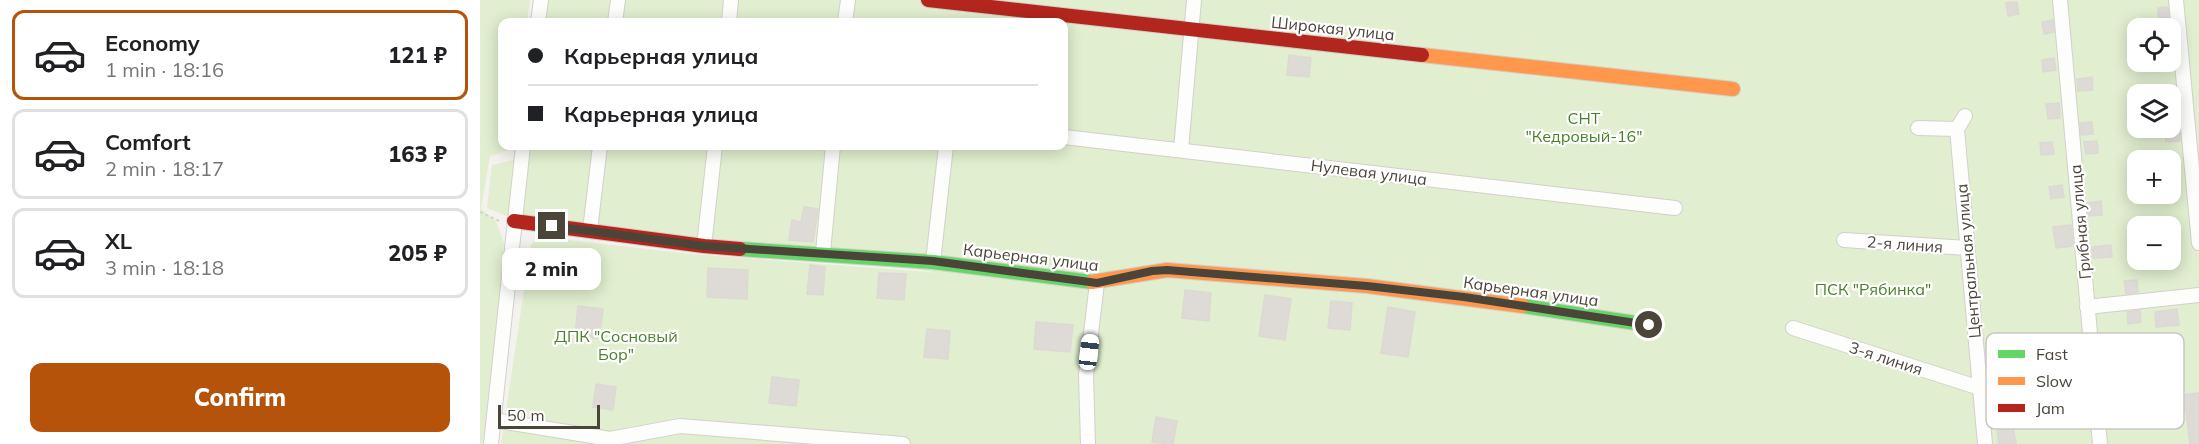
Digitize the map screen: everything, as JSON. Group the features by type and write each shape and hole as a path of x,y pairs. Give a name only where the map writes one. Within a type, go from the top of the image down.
{"street":[{"path":"539,18 541,0"},
{"path":"616,18 618,0"},
{"path":"729,18 731,0"},
{"path":"846,18 848,0"},
{"name":"Широкая улица","path":"928,0 1733,89"},
{"path":"1181,150 1194,0"},
{"name":"Грибная улица","path":"2060,0 2089,333"},
{"path":"2176,0 2199,243"},
{"path":"1918,128 1957,129 1965,116"},
{"name":"Центральная улица","path":"1957,129 1985,444"},
{"name":"Нулевая улица","path":"1068,137 1675,208"},
{"path":"490,444 523,150"},
{"path":"590,230 600,150"},
{"path":"704,246 715,150"},
{"path":"823,252 833,150"},
{"path":"933,261 946,150"},
{"name":"Карьерная улица","path":"514,221 704,246 933,261 1097,283 1152,271 1182,271 1378,287 1464,297 1649,325"},
{"name":"2-я линия","path":"1844,240 1967,248"},
{"path":"1088,444 1086,375 1097,283"},
{"path":"2087,307 2199,295"},
{"name":"3-я линия","path":"1793,328 1980,388"},
{"path":"494,420 610,438 680,426 779,439 903,444"},
{"name":"Грибная улица","path":"2099,429 2100,444"}],"green space":[{"path":"480,0 530,0 528,18 498,18 498,150 509,150 490,156 481,209 496,221 504,243 490,401 482,444 480,444"},
{"path":"533,0 2199,0 2199,444 501,444 531,244 544,237 690,254 941,273 726,243 509,217 487,208 492,165 513,160 514,150 1068,150 1068,18 531,18"}],"building":[{"path":"2017,2 2019,14 2008,16 2006,3"},
{"path":"2168,7 2169,18 2159,18 2158,8"},
{"path":"2053,20 2054,32 2044,34 2042,22"},
{"path":"1289,55 1311,58 1309,77 1287,75"},
{"path":"2054,58 2056,70 2043,72 2042,60"},
{"path":"2092,77 2093,90 2078,91 2077,79"},
{"path":"2059,103 2060,118 2048,119 2046,104"},
{"path":"2092,122 2093,134 2081,135 2080,123"},
{"path":"2165,138 2180,138 2180,141 2166,142"},
{"path":"2097,141 2098,153 2086,154 2084,142"},
{"path":"2052,142 2054,154 2041,155 2040,143"},
{"path":"2062,185 2064,197 2051,199 2049,187"},
{"path":"2101,201 2102,215 2088,216 2087,203"},
{"path":"804,207 818,209 813,242 789,240 792,220 801,222"},
{"path":"2071,225 2073,246 2056,248 2053,227"},
{"path":"2111,245 2112,257 2093,258 2092,247"},
{"path":"544,260 567,262 565,288 542,285"},
{"path":"810,265 825,267 823,295 807,294"},
{"path":"708,268 748,270 747,299 707,297"},
{"path":"879,273 906,274 904,300 877,298"},
{"path":"2137,280 2138,292 2126,294 2124,281"},
{"path":"1185,290 1211,293 1209,321 1182,318"},
{"path":"1265,295 1291,299 1285,340 1259,336"},
{"path":"1331,301 1352,303 1350,330 1328,328"},
{"path":"578,306 603,309 599,339 575,335"},
{"path":"1388,307 1415,312 1408,357 1381,353"},
{"path":"2177,309 2179,325 2156,327 2155,312"},
{"path":"2140,310 2141,322 2128,324 2127,312"},
{"path":"1036,322 1073,325 1070,352 1034,349"},
{"path":"927,329 950,331 948,359 924,357"},
{"path":"772,377 799,380 796,406 769,403"},
{"path":"596,384 616,387 613,410 593,407"},
{"path":"2199,393 2199,444 2190,444 2186,411 2184,411 2184,395"},
{"path":"1156,417 1177,421 1173,444 1152,442"},
{"path":"1997,429 2013,429 2016,444 1999,444"}],"traffic: fast":[{"path":"740,249 933,262 1092,282"},
{"path":"1523,306 1649,325"}],"traffic: slow":[{"path":"1422,55 1733,89"},
{"path":"1092,282 1167,270 1367,286 1523,306"}],"traffic: jam":[{"path":"928,0 1422,55"},
{"path":"514,221 740,249"}],"route":[{"path":"552,226 704,246 933,261 1097,283 1167,270 1367,286 1464,297 1649,325"}],"park label":[{"name":"СНТ \"Кедровый-16\"","path":"1584,127"},
{"name":"ПСК \"Рябинка\"","path":"1873,289"},
{"name":"ДПК \"Сосновый Бор\"","path":"616,345"}]}
